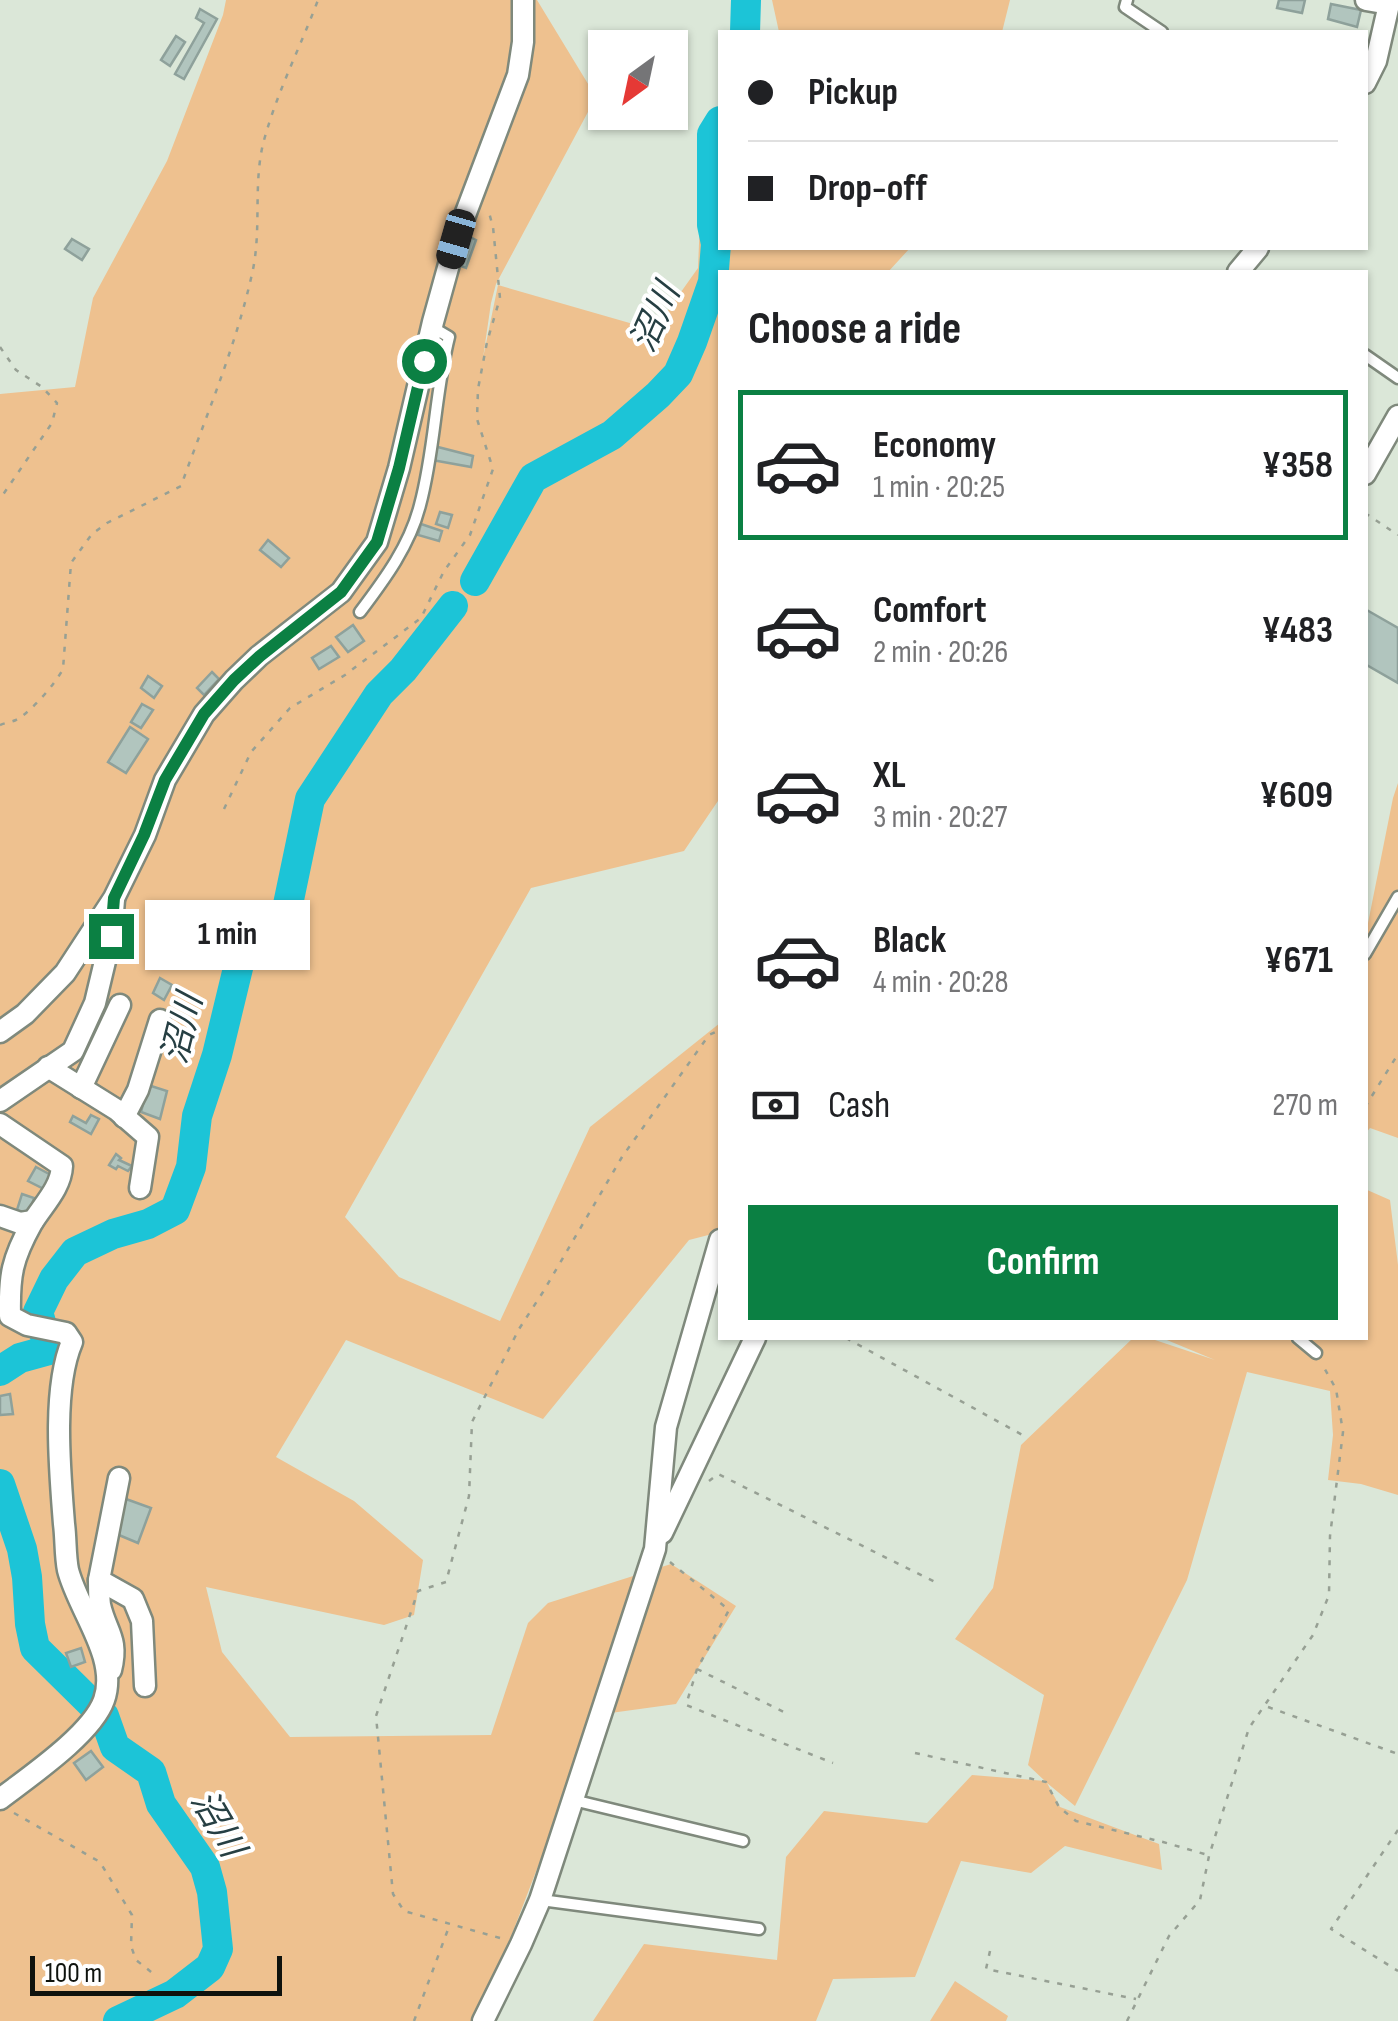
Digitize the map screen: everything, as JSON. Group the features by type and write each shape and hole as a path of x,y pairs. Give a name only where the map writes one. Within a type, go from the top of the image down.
{"street":[{"path":"0,1032 25,1014 64,974 114,898 165,780 204,714 260,656 341,592 377,542 456,239 518,75 523,0"},
{"path":"1366,0 1389,2 1376,61 1368,78"},
{"path":"1240,270 1256,250"},
{"path":"1368,469 1398,416"},
{"path":"0,1101 73,1051 95,1002 111,936 114,898"},
{"path":"81,1088 120,1005"},
{"path":"124,1117 138,1090 160,1020"},
{"path":"48,1068 148,1136 140,1188"},
{"path":"0,1124 62,1166 56,1187 14,1258 9,1282 10,1316 27,1325 66,1332 72,1342 64,1361 60,1393 68,1570 94,1632 107,1687"},
{"path":"0,1216 20,1222 34,1221"},
{"path":"655,1548 666,1428 718,1247"},
{"path":"482,2021 540,1900 655,1548 754,1340"},
{"path":"5,1805 96,1717 107,1687 113,1637 100,1606 99,1580 119,1478"},
{"path":"99,1580 133,1599 142,1622 145,1686"}],"lane":[{"path":"1127,0 1124,7 1159,30"},
{"path":"360,612 392,570 420,507 449,337 432,327"},
{"path":"1368,357 1398,378"},
{"path":"1368,949 1398,897"},
{"path":"1300,1340 1316,1353"},
{"path":"572,1800 744,1841"},
{"path":"540,1900 759,1929"}],"path":[{"path":"0,725 26,712 63,669 72,563 92,534 182,486 252,275 258,245 262,146 289,67 318,0"},
{"path":"0,347 16,370 42,386 57,403 52,423 0,498"},
{"path":"1368,515 1398,535"},
{"path":"521,1944 404,1911 393,1894 376,1716 418,1590 446,1582 469,1496 472,1422 519,1329 622,1157 709,1035 718,1031"},
{"path":"1368,1102 1398,1054"},
{"path":"850,1340 1028,1438"},
{"path":"1126,2021 1169,1936 1200,1900 1209,1856 1249,1728 1313,1634 1329,1595 1330,1536 1343,1432 1336,1389 1316,1353"},
{"path":"706,1483 718,1474 939,1584"},
{"path":"655,1548 729,1610 698,1669 686,1705 833,1762"},
{"path":"698,1669 784,1712"},
{"path":"1266,1706 1398,1754"},
{"path":"914,1753 1046,1782 1060,1807 1076,1821 1209,1856"},
{"path":"5,1805 100,1862 132,1915 130,1946 136,1960 155,1975"},
{"path":"1398,1830 1331,1929 1398,1972"},
{"path":"414,2021 450,1924"},
{"path":"990,1951 986,1970 1138,2000"}],"shaded area":[{"path":"226,0 537,0 588,84 588,112 496,284 483,358 498,285 654,330 698,268 703,147 718,143 718,250 908,250 890,270 718,270 718,801 684,851 531,888 345,1217 399,1277 500,1321 590,1127 718,1025 718,1233 689,1240 543,1419 346,1340 276,1457 354,1501 423,1560 414,1615 384,1625 206,1587 222,1652 290,1737 491,1735 528,1623 548,1603 671,1564 736,1606 676,1704 596,1715 504,1955 471,2021 0,2021 0,394 75,387 93,298 167,161"},
{"path":"772,0 1010,0 1002,30 779,30"},
{"path":"1398,783 1398,1138 1368,1130 1368,923"},
{"path":"1368,1190 1390,1200 1398,1265 1398,1495 1361,1484 1328,1480 1333,1435 1330,1391 1247,1372 1187,1580 1075,1806 1047,1783 1060,1807 1159,1844 1162,1870 1065,1846 1031,1873 961,1861 915,1977 833,1979 816,2021 593,2021 644,1944 777,1960 786,1857 824,1811 927,1823 972,1775 1045,1781 1028,1765 1044,1695 955,1639 993,1588 1021,1445 1131,1340 1155,1340 1215,1360 1167,1340 1368,1340"},
{"path":"955,1981 1008,2016 1006,2021 930,2021"}],"building":[{"path":"1279,0 1305,0 1302,13 1277,8"},
{"path":"1331,4 1361,10 1357,27 1328,19"},
{"path":"200,9 217,19 184,79 175,74 204,23 196,18"},
{"path":"176,36 185,42 170,66 161,60"},
{"path":"468,236 476,240 466,268 458,265"},
{"path":"72,239 89,249 82,260 65,249"},
{"path":"434,446 473,456 471,467 432,460"},
{"path":"440,512 452,515 448,528 436,524"},
{"path":"421,524 442,531 439,541 418,535"},
{"path":"268,540 289,558 281,567 260,550"},
{"path":"1368,611 1398,628 1398,683 1368,666"},
{"path":"353,625 364,641 348,652 336,637"},
{"path":"331,646 339,657 319,669 312,658"},
{"path":"212,672 219,679 204,695 197,688"},
{"path":"148,676 162,686 154,698 141,688"},
{"path":"142,704 153,710 141,728 131,722"},
{"path":"130,727 148,739 126,773 108,762"},
{"path":"160,978 172,985 164,1000 153,993"},
{"path":"148,1085 167,1091 160,1119 141,1112"},
{"path":"91,1115 99,1119 91,1134 70,1122 73,1116 86,1123"},
{"path":"116,1154 132,1166 128,1171 109,1165"},
{"path":"36,1167 51,1175 44,1189 28,1181"},
{"path":"22,1194 34,1198 29,1214 17,1210"},
{"path":"10,1394 13,1414 0,1415 0,1396"},
{"path":"126,1499 151,1508 138,1543 114,1533"},
{"path":"81,1648 85,1662 71,1667 66,1653"},
{"path":"91,1751 103,1767 86,1780 74,1763"}],"waterway":[{"name":"沼川","path":"745,30 746,0"},
{"name":"沼川","path":"475,581 533,478 612,435 678,374 713,282 716,244 712,225 712,134 718,124"},
{"name":"沼川","path":"0,1371 20,1358 49,1350 38,1312 54,1279 75,1252 175,1210 191,1167 197,1116 217,1055 246,935 286,914 310,799 379,694 453,606"},
{"name":"沼川","path":"0,1484 22,1549 35,1648 104,1716 115,1747 151,1772 161,1804 205,1867 212,1892 218,1949 210,1967 175,1994 118,2021"}],"route":[{"path":"111,936 114,898 165,780 204,714 260,656 341,592 377,542 424,361"}]}
